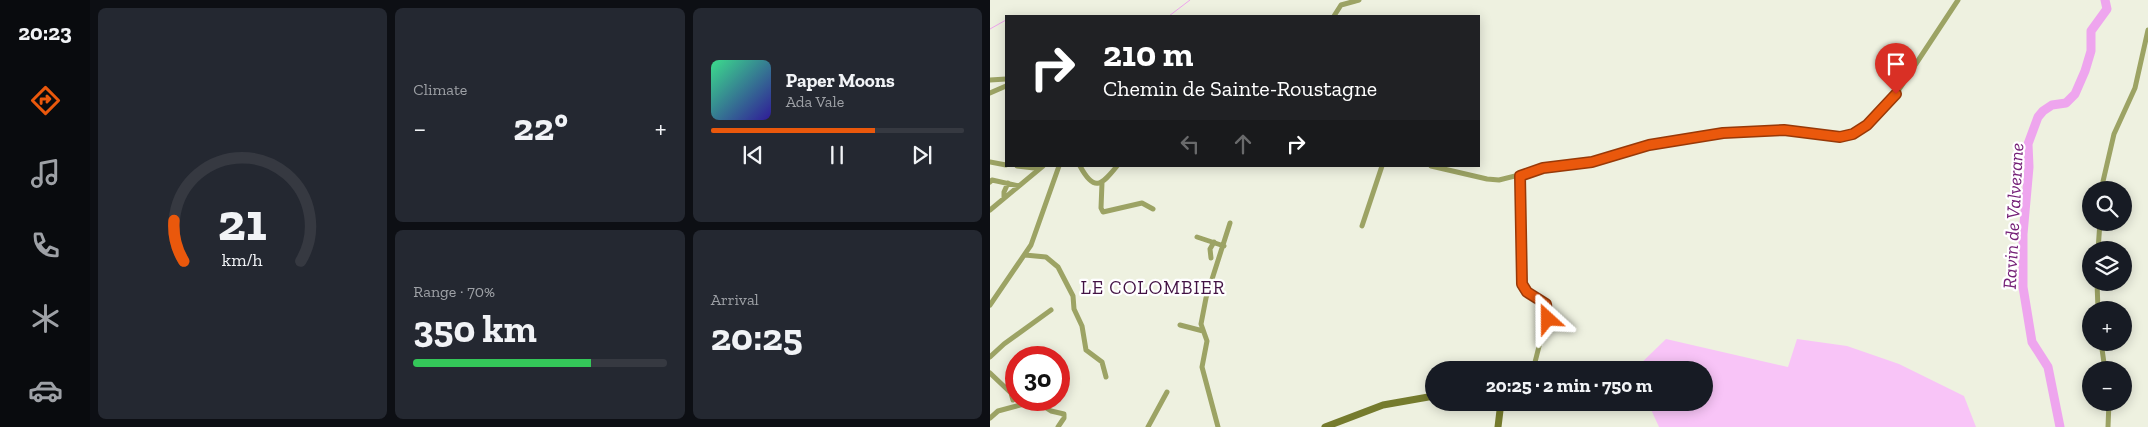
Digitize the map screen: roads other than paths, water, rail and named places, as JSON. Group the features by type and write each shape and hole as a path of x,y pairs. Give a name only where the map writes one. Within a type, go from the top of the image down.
{"street":[{"path":"1335,15 1342,3 1359,0"},
{"path":"1435,167 1492,180 1520,176 1543,168 1592,162 1649,145 1723,133 1784,130 1840,137 1853,134 1867,125 1896,94 1958,0"},
{"path":"2103,181 2117,126 2135,88 2148,30"},
{"path":"990,80 1005,79"},
{"path":"990,93 1005,86"},
{"path":"990,162 1005,165"},
{"path":"1026,167 1040,168"},
{"path":"990,305 1025,255 1033,240 1059,167"},
{"path":"1081,167 1090,180 1102,183"},
{"path":"1115,167 1102,183 1101,208 1103,212 1142,204 1153,210"},
{"path":"1362,226 1382,167"},
{"path":"990,210 1040,168"},
{"path":"1520,176 1522,284 1527,292 1544,302 1548,311 1535,361"},
{"path":"990,182 992,180 1018,186"},
{"path":"1004,198 1004,192 1008,183"},
{"path":"1218,427 1202,367 1207,341 1201,328 1202,313 1210,284 1230,223"},
{"path":"1197,237 1224,246"},
{"path":"1211,258 1210,249 1214,242"},
{"path":"1025,255 1046,257 1056,264 1073,296 1074,309 1082,326 1086,350 1102,362 1106,377"},
{"path":"990,357 1004,344 1051,310"},
{"path":"1180,325 1203,331"},
{"path":"990,373 1005,387"},
{"path":"1148,427 1167,392"},
{"path":"1326,427 1384,405 1425,398"},
{"path":"990,418 998,411 1035,401 1051,411 1064,414 1064,418 1058,427"},
{"path":"1498,427 1500,411"},
{"path":"2108,427 2109,411"}],"waterway":[{"path":"1170,15 1190,0"},
{"name":"Ravin de Valverane","path":"2060,427 2048,367 2032,342 2023,287 2023,234 2029,167 2028,144 2038,117 2043,111 2052,105 2066,103 2075,94 2091,51 2091,31 2107,9 2105,0"},
{"path":"990,29 1005,21"}],"district":[{"name":"LE COLOMBIER","path":"1153,287"}]}
